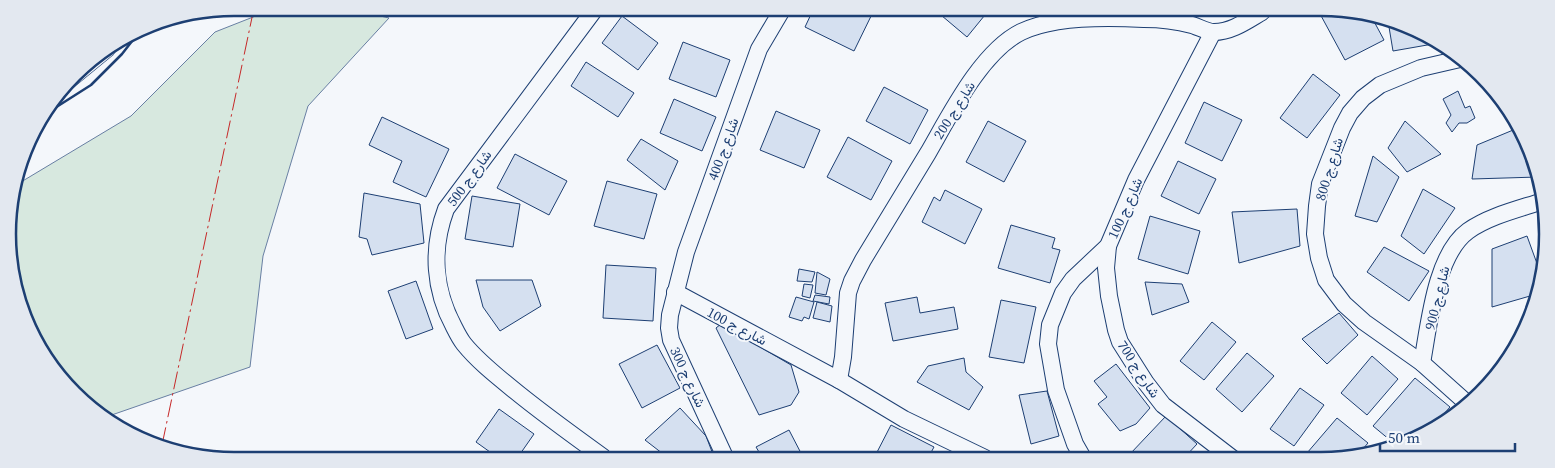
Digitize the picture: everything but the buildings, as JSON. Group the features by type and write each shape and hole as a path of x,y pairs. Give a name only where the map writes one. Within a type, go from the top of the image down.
{"street":[{"name":"شارع ج 500","path":"590,16 446,210 440,225 436,256 439,285 444,304 463,343 484,365 536,408 596,452"},
{"name":"شارع ج 400","path":"675,292 686,252 759,49 778,16"},
{"path":"1213,32 1227,30 1255,16"},
{"name":"شارع ج 200","path":"839,380 848,292 852,281 959,101 986,61 1004,43 1012,36 1037,26 1051,17 1170,21 1213,32"},
{"name":"شارع ج 100","path":"1080,452 1056,390 1048,344 1050,325 1055,308 1073,279 1108,246 1136,180 1213,32"},
{"name":"شارع ج 800","path":"1453,61 1421,68 1380,85 1363,98 1350,113 1342,128 1320,184 1315,234 1319,258 1326,280 1344,304 1364,322 1422,363 1463,400"},
{"name":"شارع ج 900","path":"1422,363 1434,297 1453,246 1468,231 1479,225 1537,203"},
{"name":"شارع ج 700","path":"1108,246 1106,268 1109,296 1120,342 1146,383 1164,405 1224,452"},
{"name":"شارع ج 100","path":"675,292 839,380 904,419 973,452"},
{"name":"شارع ج 300","path":"675,292 668,328 671,340 723,452"}],"shaded area":[{"path":"256,16 380,16 389,18 308,106 263,256 250,367 113,415 90,398 61,367 45,343 33,317 20,276 18,262 16,234 20,192 23,181 131,116 215,32"}],"wall":[{"path":"57,106 91,85 131,42"}],"power":[{"path":"163,440 252,16"}]}
